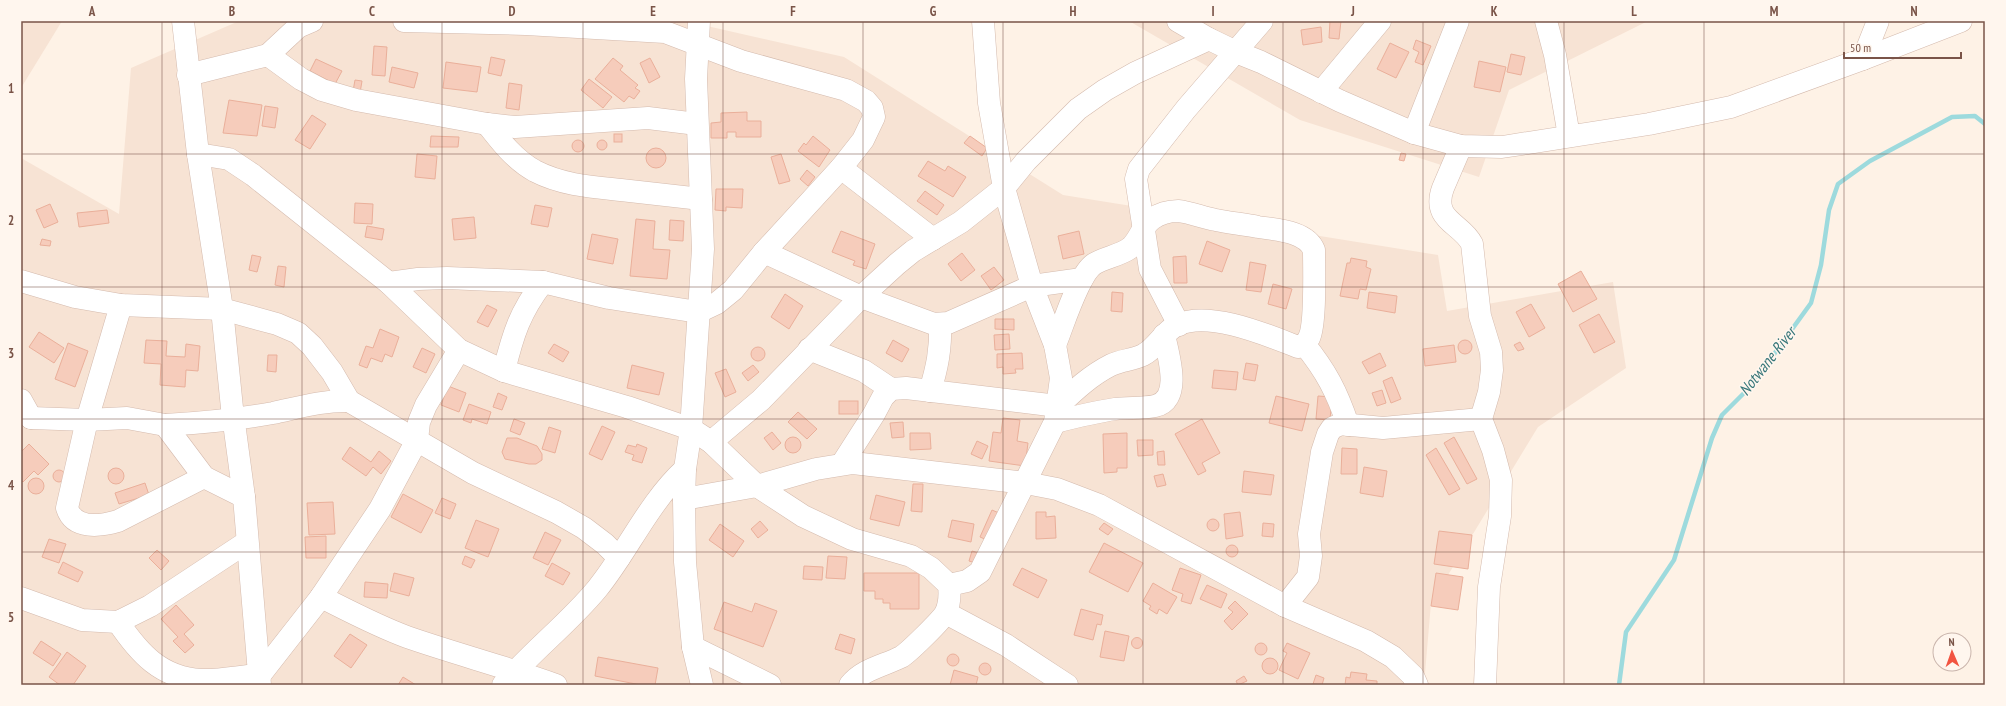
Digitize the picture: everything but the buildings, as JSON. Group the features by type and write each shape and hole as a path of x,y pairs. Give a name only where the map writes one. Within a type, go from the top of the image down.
{"street":[{"path":"183,21 198,154 222,309 233,418 244,497 260,680"},
{"path":"188,75 268,55 298,27 312,21"},
{"path":"389,283 418,279 447,278 543,282 609,298 698,312 717,303 733,290 764,252 841,168 863,140 871,127 874,117 872,108 866,101 846,90 748,63 665,32 526,24 404,21"},
{"path":"699,21 696,79 703,249 702,285 698,312 692,429 685,469 684,499 685,562 693,647 702,685"},
{"path":"984,21 989,103 1004,188 1032,286 1055,345 1061,378 1057,414"},
{"path":"1178,21 1209,39 1236,52 1414,134 1461,146 1502,147 1649,124 1731,107 1863,59 1961,21"},
{"path":"809,349 864,371 891,389 906,388 930,391 1057,414 1154,406 1161,403 1169,395 1171,387 1169,359 1171,330 1150,269 1137,186 1139,169 1186,109 1262,21"},
{"path":"1321,92 1380,21"},
{"path":"1414,134 1458,21"},
{"path":"1546,21 1555,55 1569,136"},
{"path":"1863,59 1878,21"},
{"path":"710,442 761,400 861,297 897,264 913,251 961,222 1004,188 1026,161 1078,109 1105,90 1209,39"},
{"path":"268,55 301,79 322,90 356,100 487,124 515,127 648,118 697,124"},
{"path":"487,124 505,148 535,171 554,178 578,185 701,199"},
{"path":"1461,146 1440,194 1442,212 1448,220 1470,239 1474,254 1480,316 1491,352 1492,370 1489,392 1481,419 1493,450 1501,480 1502,499 1489,588 1485,685"},
{"path":"198,154 230,159 247,171 389,283 459,350 504,371 627,407 692,429 710,442 757,486 803,516 852,539 922,561 950,585 950,598 946,613 911,651 891,662 871,669 856,678 850,685"},
{"path":"841,168 933,239"},
{"path":"950,585 968,581 980,572 1026,482 1057,414 1079,387 1099,372 1112,365 1145,354 1171,330 1202,321 1242,326 1298,347 1304,344 1310,335 1314,276 1314,250 1312,245 1305,238 1276,230 1217,220 1178,211 1157,216 1143,228 1138,239 1130,248 1095,264 1082,279 1055,345"},
{"path":"764,252 861,297 940,325 1032,286 1082,279"},
{"path":"21,282 74,297 121,305 222,309 277,324 298,333 312,346 332,372 349,401 473,473 556,512 584,528 606,544 619,558"},
{"path":"504,371 512,336 522,314 543,282"},
{"path":"121,305 87,420 67,508 72,518 83,524 96,526 118,522 204,477"},
{"path":"930,391 938,366 941,347 940,325"},
{"path":"1304,344 1322,366 1331,381 1340,400 1348,425"},
{"path":"260,680 321,597 380,509 417,440 419,422 422,413 459,350"},
{"path":"842,464 883,397 891,389"},
{"path":"24,417 87,420 127,418 165,425 189,424 271,413 330,402 349,401"},
{"path":"1285,606 1308,577 1311,556 1309,534 1322,452 1328,434 1337,426 1348,425 1383,428 1481,419"},
{"path":"165,425 204,477 244,497"},
{"path":"684,499 757,486 842,464 1026,482 1057,489 1099,505 1285,606 1366,641 1393,657 1413,676 1418,685"},
{"path":"509,678 569,620 597,589 669,484 685,469"},
{"path":"22,601 82,620 118,622 150,606 247,542"},
{"path":"321,597 366,620 509,678 556,685"},
{"path":"946,613 1006,645 1067,685"},
{"path":"118,622 136,648 146,658 162,668 179,675 201,680 260,680"},
{"path":"693,647 770,685"}],"shaded area":[{"path":"21,21 62,21 21,88"},
{"path":"239,21 685,21 844,57 1063,195 1438,255 1447,311 1613,282 1626,368 1538,427 1431,603 1424,685 21,685 21,158 119,214 131,68"},
{"path":"1129,21 1648,21 1509,90 1479,177 1300,120"}],"waterway":[{"name":"Notwane River","path":"1619,685 1626,632 1674,560 1712,438 1722,415 1751,386 1811,303 1821,265 1829,210 1838,184 1870,161 1952,117 1975,116 1985,124"}]}
